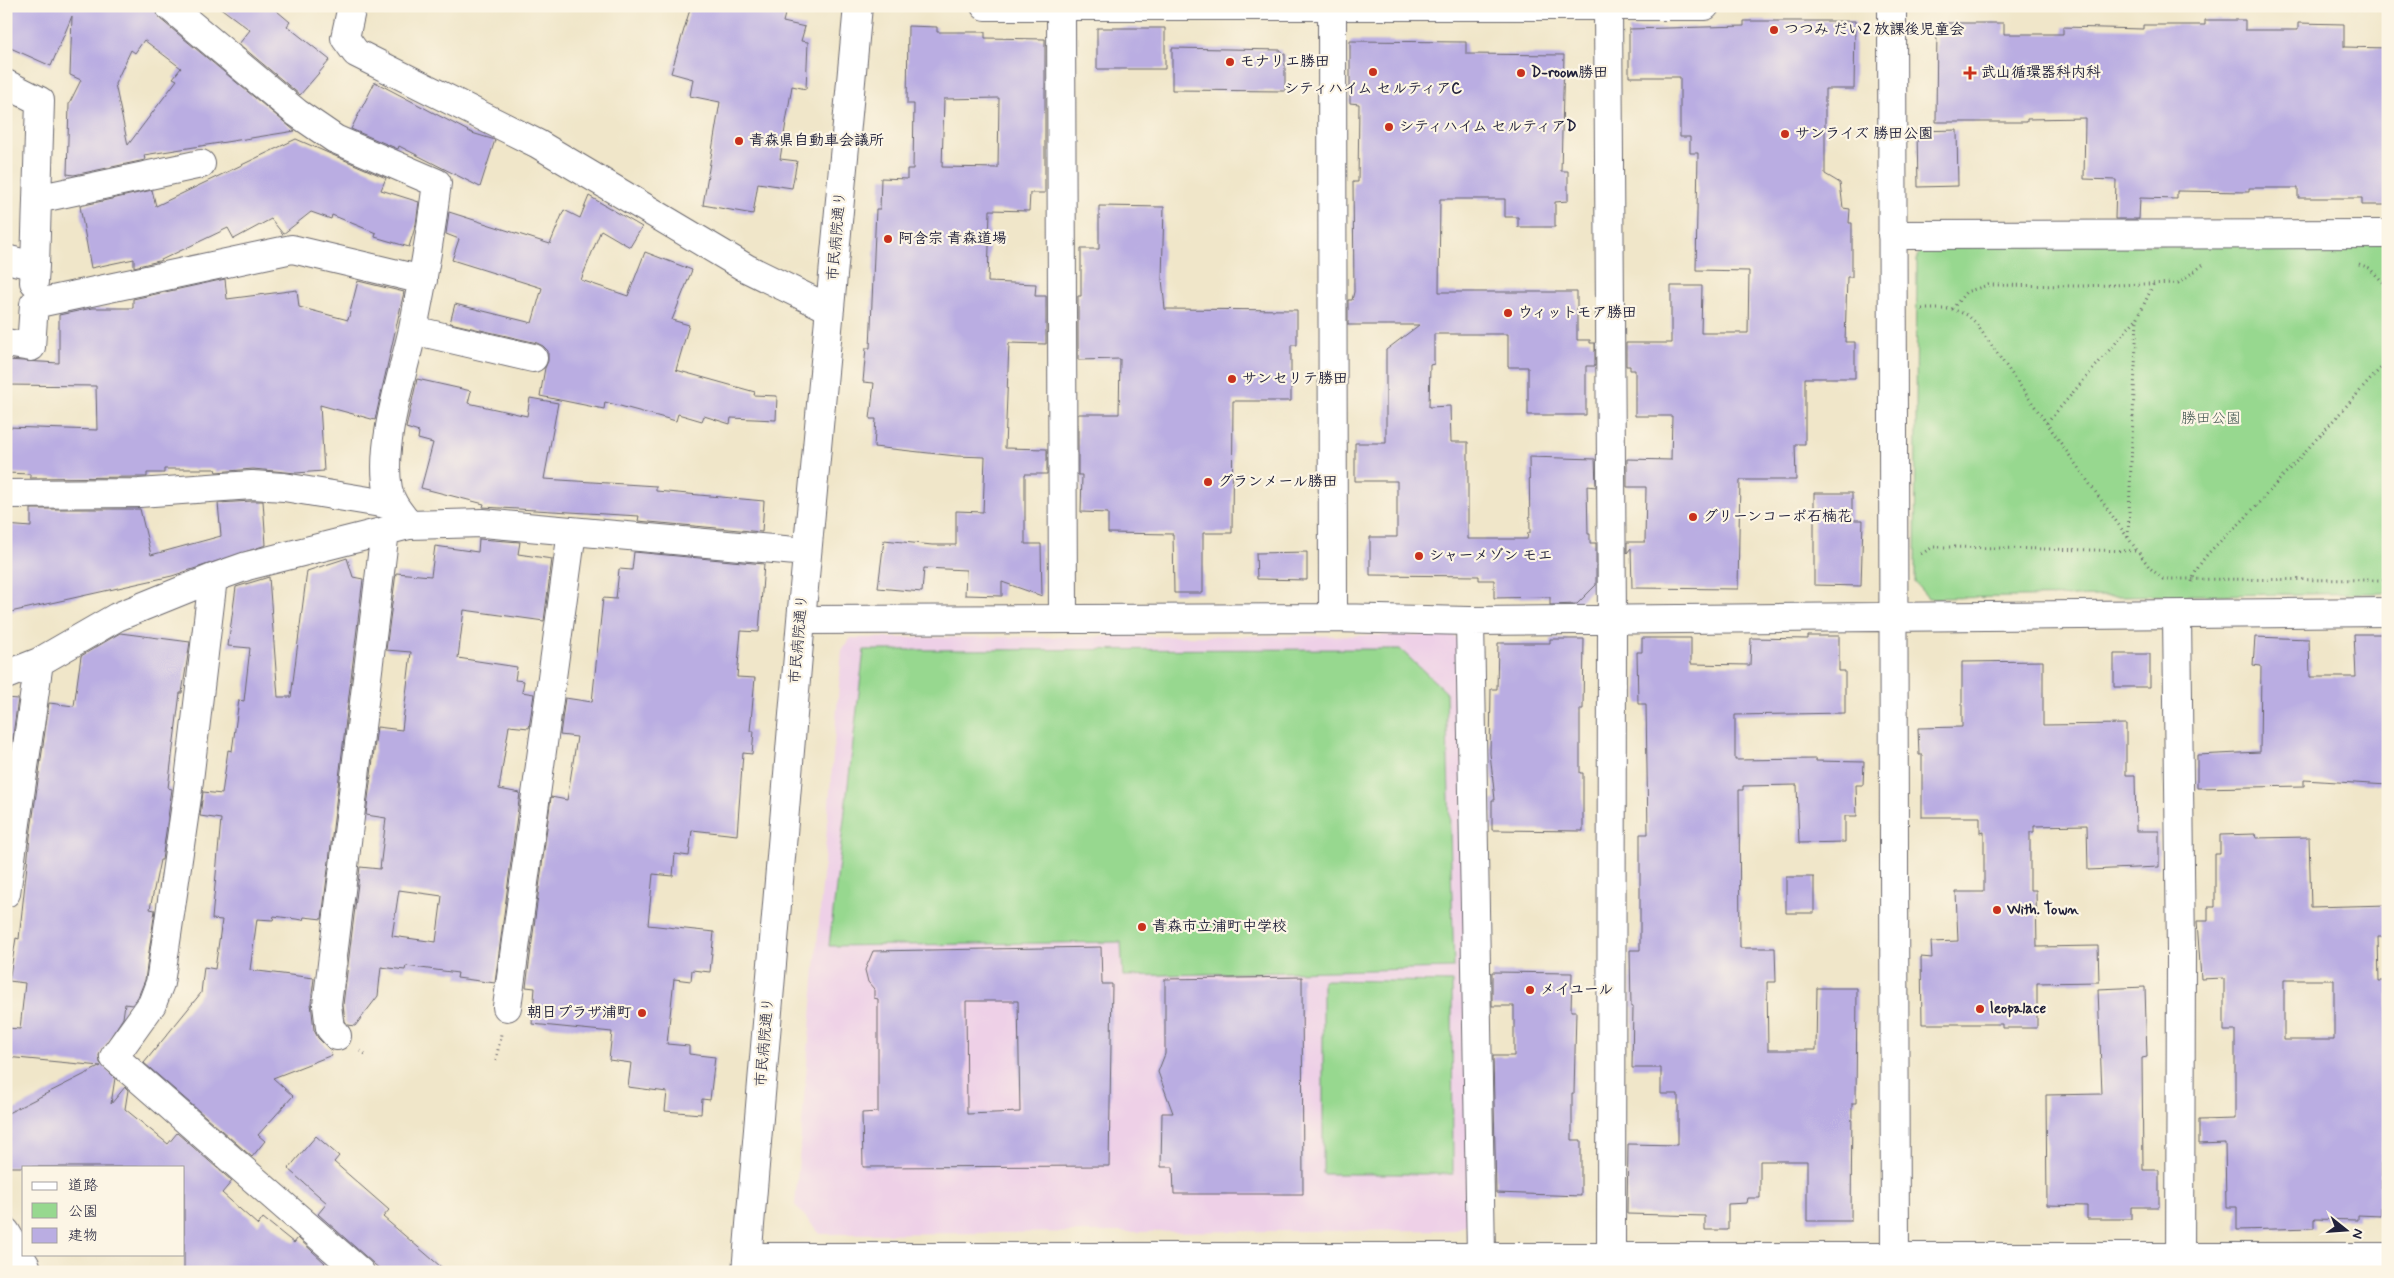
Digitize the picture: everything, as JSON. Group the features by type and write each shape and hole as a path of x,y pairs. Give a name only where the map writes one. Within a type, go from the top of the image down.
{"street":[{"path":"169,6 298,113 335,139 437,183 423,280 390,431 386,461 388,489 396,520 327,1005 330,1028 337,1036"},
{"path":"352,6 345,38 356,53 538,144 746,268 830,309"},
{"name":"市民病院通り","path":"747,1265 800,620 808,552 858,6"},
{"path":"985,6 1705,6"},
{"path":"1332,6 1333,618"},
{"path":"1892,6 1895,1263"},
{"path":"1061,7 1063,619"},
{"path":"1608,7 1612,620 1611,1256"},
{"path":"6,84 40,101 31,347 6,343"},
{"path":"37,199 201,164"},
{"path":"1892,235 2388,234"},
{"path":"34,304 292,249 423,280"},
{"path":"6,259 35,266"},
{"path":"413,330 533,358"},
{"path":"6,494 139,493 252,485 284,487 396,520 572,530 808,552"},
{"path":"6,675 39,662 117,617 213,578 396,520"},
{"path":"507,1007 572,530"},
{"path":"213,578 187,797 160,983 152,1004 114,1057 360,1272"},
{"path":"800,620 1333,618 1470,621 1852,619 1894,616 2388,612"},
{"path":"2180,1263 2184,615"},
{"path":"1470,621 1481,1256"},
{"path":"6,893 39,662"},
{"path":"6,1232 23,1270"},
{"path":"747,1265 1443,1264 1481,1256 1611,1256 1681,1264 2180,1263 2388,1256"}],"path":[{"path":"2349,264 2359,264 2369,268 2388,287"},
{"path":"1952,309 1966,292 1988,285 2178,283 2202,265 2212,265"},
{"path":"2047,423 2137,319 2154,283"},
{"path":"1917,309 1952,309 1967,315 1975,322 2156,575 2163,579 2192,580 2388,580"},
{"path":"2128,538 2137,319"},
{"path":"2184,615 2192,580 2204,558 2234,530 2388,360"},
{"path":"1915,554 1927,552 1933,547 1953,546 2138,552"}],"shaded area":[{"name":"青森市立浦町中学校","path":"1453,635 1460,642 1471,1221 1456,1230 820,1234 795,1205 842,650 851,638"}],"green space":[{"name":"勝田公園","path":"2388,242 2388,593 1928,598 1915,583 1917,256 1926,246"},
{"path":"1400,649 1446,692 1454,968 1123,976 1121,942 829,946 864,650"},
{"path":"1323,980 1452,982 1453,1174 1323,1174"}],"building":[{"path":"6,6 154,6 159,18 295,131 144,155 145,160 74,175 67,174 69,104 81,80 70,75 72,16 51,66 6,46","holes":["144,40 181,68 173,78 177,80 128,145 115,84 131,50 135,53"]},
{"path":"218,6 271,6 290,22 287,26 330,60 300,95 239,44 250,30"},
{"path":"691,6 787,6 783,22 805,27 801,41 808,42 806,89 792,86 780,159 797,161 792,188 758,183 753,214 703,205 720,102 690,96 693,79 671,73"},
{"path":"2205,20 2245,20 2245,30 2298,30 2298,23 2344,24 2344,47 2388,48 2388,205 2362,205 2362,198 2298,198 2298,188 2249,188 2249,192 2177,191 2177,199 2140,198 2139,219 2115,219 2116,180 2084,179 2085,118 2027,119 2027,122 1936,122 1937,23 2004,23 2004,34 2063,34 2063,27 2143,29 2143,25 2205,25"},
{"path":"1744,21 1855,21 1854,89 1825,89 1825,174 1840,183 1843,208 1850,209 1849,223 1852,223 1852,277 1847,277 1845,342 1855,342 1855,378 1805,378 1805,444 1795,444 1796,480 1740,480 1738,589 1632,588 1631,548 1627,553 1627,542 1645,542 1646,487 1627,487 1627,459 1671,460 1672,416 1635,416 1635,370 1630,370 1630,366 1626,366 1626,343 1671,343 1671,286 1702,286 1701,333 1748,333 1749,271 1696,270 1698,153 1690,153 1690,137 1680,137 1680,77 1629,77 1629,29 1744,26"},
{"path":"908,26 937,27 937,32 985,32 985,38 1045,39 1045,193 1030,193 1029,211 990,210 988,282 1036,284 1035,296 1046,296 1046,344 1009,343 1005,448 1047,449 1047,474 1025,474 1025,544 1041,544 1042,596 1002,582 1002,596 965,595 966,570 924,568 922,592 878,588 884,540 932,545 956,545 956,511 983,512 985,457 956,456 874,447 876,419 870,419 874,383 863,382 866,348 870,348 876,209 880,209 881,178 907,179 907,169 913,169 914,104 907,104","holes":["999,98 998,168 942,167 944,99"]},
{"path":"1097,28 1165,28 1165,69 1097,69"},
{"path":"1350,41 1466,42 1466,54 1564,55 1561,171 1568,171 1568,201 1555,202 1555,227 1518,227 1518,217 1505,217 1505,199 1440,199 1439,292 1577,292 1577,340 1590,340 1590,343 1595,343 1595,366 1586,366 1586,415 1528,415 1528,367 1508,367 1508,334 1434,334 1434,364 1430,365 1429,407 1450,406 1451,442 1468,442 1468,539 1527,539 1528,533 1530,533 1529,457 1595,459 1596,487 1587,486 1588,534 1590,534 1590,543 1596,543 1596,585 1577,604 1550,605 1550,597 1494,598 1494,580 1479,580 1479,576 1370,575 1370,537 1397,537 1397,481 1355,481 1355,443 1386,443 1386,350 1419,325 1348,325 1348,300 1352,300 1354,292 1353,182 1358,182 1359,104 1350,103"},
{"name":"モナリエ勝田","path":"1172,48 1281,50 1281,54 1285,54 1285,91 1172,90"},
{"path":"375,82 472,133 495,140 480,187 399,146 398,149 351,129"},
{"path":"1957,130 1958,186 1918,187 1917,131"},
{"path":"296,139 386,178 381,190 419,202 416,224 409,247 375,237 376,233 332,215 331,219 311,212 283,234 271,219 234,239 228,228 159,261 134,267 134,259 91,268 80,206 152,190 156,206"},
{"path":"589,196 642,227 630,247 601,230 581,280 628,296 645,252 692,270 672,320 689,325 676,370 755,392 754,395 777,396 776,420 731,418 730,424 704,416 702,421 678,414 676,421 605,402 604,409 540,396 548,361 548,351 543,346 450,323 455,304 532,323 542,288 452,260 459,239 446,234 449,212 550,244 564,210 580,218"},
{"path":"1099,206 1164,207 1162,279 1165,309 1297,310 1297,345 1291,345 1291,401 1233,401 1232,533 1203,533 1203,593 1174,593 1173,534 1108,533 1108,513 1081,512 1082,475 1078,475 1078,414 1119,414 1120,359 1078,360 1078,296 1081,296 1081,249 1099,249"},
{"path":"225,279 227,299 297,290 299,307 348,320 358,281 404,292 375,420 320,405 324,471 296,473 253,469 216,472 215,469 164,469 164,473 147,473 147,477 30,478 30,474 6,473 7,427 97,430 96,386 6,385 6,360 59,363 59,315 92,308 133,308 133,299"},
{"path":"417,379 471,391 468,403 527,416 530,398 558,403 544,479 656,486 656,491 764,501 762,532 638,521 639,516 483,507 484,504 421,488 433,443 418,439 419,432 406,428"},
{"path":"1814,493 1852,493 1852,520 1863,520 1861,586 1814,585"},
{"path":"263,501 266,545 172,576 6,613 6,525 31,527 31,509 140,509 151,555 221,536 218,503"},
{"path":"479,539 520,542 518,554 552,559 544,621 464,610 458,658 517,667 515,680 524,681 522,692 534,694 529,728 509,726 499,789 520,793 495,983 457,978 458,973 406,966 405,970 381,967 378,996 355,1026 348,1025 345,1021 343,1005 360,867 380,869 386,818 366,815 377,727 402,730 411,652 386,650 396,573 431,576 435,546 478,552","holes":["399,890 442,896 436,942 392,936"]},
{"path":"634,552 764,564 759,632 741,631 737,677 755,678 750,731 754,731 752,754 743,753 737,835 692,830 689,856 675,854 673,876 653,874 648,925 714,932 710,972 692,970 691,981 674,979 667,1044 689,1046 689,1054 715,1057 710,1100 702,1099 701,1114 665,1111 667,1092 628,1087 631,1063 609,1060 612,1032 532,1024 535,988 526,987 551,797 567,800 577,737 560,735 565,698 592,702 603,598 616,599 619,569 632,570"},
{"path":"1307,552 1307,580 1257,579 1256,553"},
{"path":"347,558 353,577 363,579 322,919 304,917 303,920 274,916 273,920 257,919 250,970 314,978 311,1003 314,1030 332,1055 273,1078 293,1096 258,1135 265,1141 252,1157 144,1063 201,993 204,967 215,969 222,920 212,919 221,819 200,816 203,792 222,794 228,750 232,751 239,700 244,701 250,648 228,646 236,587 269,577 278,697 291,697 307,571"},
{"path":"120,633 190,642 182,693 180,693 168,788 172,789 162,860 160,860 150,909 155,910 145,980 138,997 132,1005 125,1004 123,1018 99,1055 100,1063 115,1078 111,1104 125,1087 128,1090 125,1109 168,1144 177,1133 232,1181 222,1193 258,1225 263,1218 294,1243 298,1238 325,1263 318,1272 184,1272 185,1166 6,1167 6,1114 101,1066 6,1057 6,1028 20,1029 25,983 9,981 16,938 19,939 30,837 49,703 74,706 81,656"},
{"path":"2354,634 2388,634 2388,785 2304,780 2304,786 2197,788 2197,755 2260,752 2261,666 2253,665 2255,637 2309,639 2310,677 2356,677"},
{"path":"1808,636 1839,636 1839,671 1845,671 1845,713 1735,715 1735,760 1816,759 1816,761 1864,762 1863,785 1856,785 1857,816 1845,816 1845,842 1799,843 1797,785 1743,786 1743,790 1739,790 1740,948 1775,948 1776,982 1767,982 1768,1050 1816,1050 1817,988 1857,988 1856,1103 1852,1103 1851,1221 1807,1221 1807,1161 1760,1161 1760,1198 1748,1198 1747,1203 1728,1204 1728,1230 1705,1230 1705,1216 1627,1214 1628,1144 1678,1145 1678,1094 1661,1094 1661,1068 1632,1068 1633,1007 1631,1007 1630,950 1640,950 1640,834 1648,834 1646,704 1638,704 1637,652 1642,652 1642,638 1691,638 1691,664 1750,665 1751,638 1808,639"},
{"path":"1550,639 1584,639 1583,709 1580,709 1580,773 1583,773 1583,831 1492,830 1492,800 1495,800 1490,753 1491,689 1497,689 1498,643 1550,643"},
{"path":"2114,654 2150,654 2150,687 2114,687"},
{"path":"2043,661 2043,725 2126,724 2126,775 2135,775 2136,831 2159,831 2159,867 2088,870 2087,825 2034,826 2034,832 2030,832 2030,890 2036,890 2037,947 2098,946 2099,982 2037,983 2037,1028 2002,1028 2002,1024 1922,1024 1921,957 1932,958 1931,942 1958,941 1956,892 1984,892 1984,832 1980,833 1980,817 1922,817 1922,755 1919,755 1918,728 1962,727 1962,662"},
{"path":"6,698 18,699 9,764 6,764"},
{"path":"2255,834 2256,838 2309,837 2311,907 2388,905 2388,937 2378,937 2379,981 2388,981 2388,1141 2382,1141 2381,1216 2358,1215 2358,1220 2314,1219 2314,1228 2237,1230 2237,1207 2226,1207 2225,1143 2199,1144 2199,1120 2235,1119 2235,1031 2224,1031 2224,978 2201,979 2197,921 2208,921 2208,907 2215,907 2215,854 2220,854 2220,835","holes":["2284,980 2334,980 2334,1040 2284,1040"]},
{"path":"1786,877 1814,877 1814,913 1786,913"},
{"path":"1101,947 1102,984 1112,984 1109,1166 863,1167 862,1113 878,1112 878,999 874,998 874,989 868,982 865,970 873,951","holes":["966,1001 1018,1001 1020,1112 967,1114"]},
{"path":"1492,972 1572,973 1571,1011 1576,1011 1572,1140 1581,1140 1581,1196 1496,1193 1493,1056 1514,1056 1514,1006 1492,1006"},
{"path":"1302,977 1303,1194 1174,1194 1173,1167 1161,1167 1162,1113 1173,1113 1158,1072 1165,1054 1165,979"},
{"path":"2145,987 2147,1057 2142,1058 2143,1170 2159,1170 2159,1207 2131,1207 2131,1219 2087,1219 2087,1206 2047,1205 2046,1095 2102,1094 2098,989"},
{"path":"316,1136 339,1156 334,1162 389,1210 383,1217 447,1272 383,1272 318,1214 327,1203 288,1169"}],"place":[{"name":"つつみ だい2 放課後児童会","path":"1774,30"},
{"name":"モナリエ勝田","path":"1230,62"},
{"name":"シティハイム セルティアC","path":"1373,72"},
{"name":"D-room勝田","path":"1521,73"},
{"name":"武山循環器科内科","path":"1970,73"},
{"name":"シティハイム セルティアD","path":"1389,127"},
{"name":"サンライズ 勝田公園","path":"1785,134"},
{"name":"青森県自動車会議所","path":"739,141"},
{"name":"阿含宗 青森道場","path":"888,239"},
{"name":"ウィットモア勝田","path":"1508,313"},
{"name":"サンセリテ勝田","path":"1232,379"},
{"name":"グランメール勝田","path":"1208,482"},
{"name":"グリーンコーポ石楠花","path":"1693,517"},
{"name":"シャーメゾン モエ","path":"1419,556"},
{"name":"With. Town","path":"1997,910"},
{"name":"青森市立浦町中学校","path":"1142,927"},
{"name":"メイユール","path":"1530,990"},
{"name":"leopalace","path":"1980,1009"},
{"name":"朝日プラザ浦町","path":"642,1013"}]}
